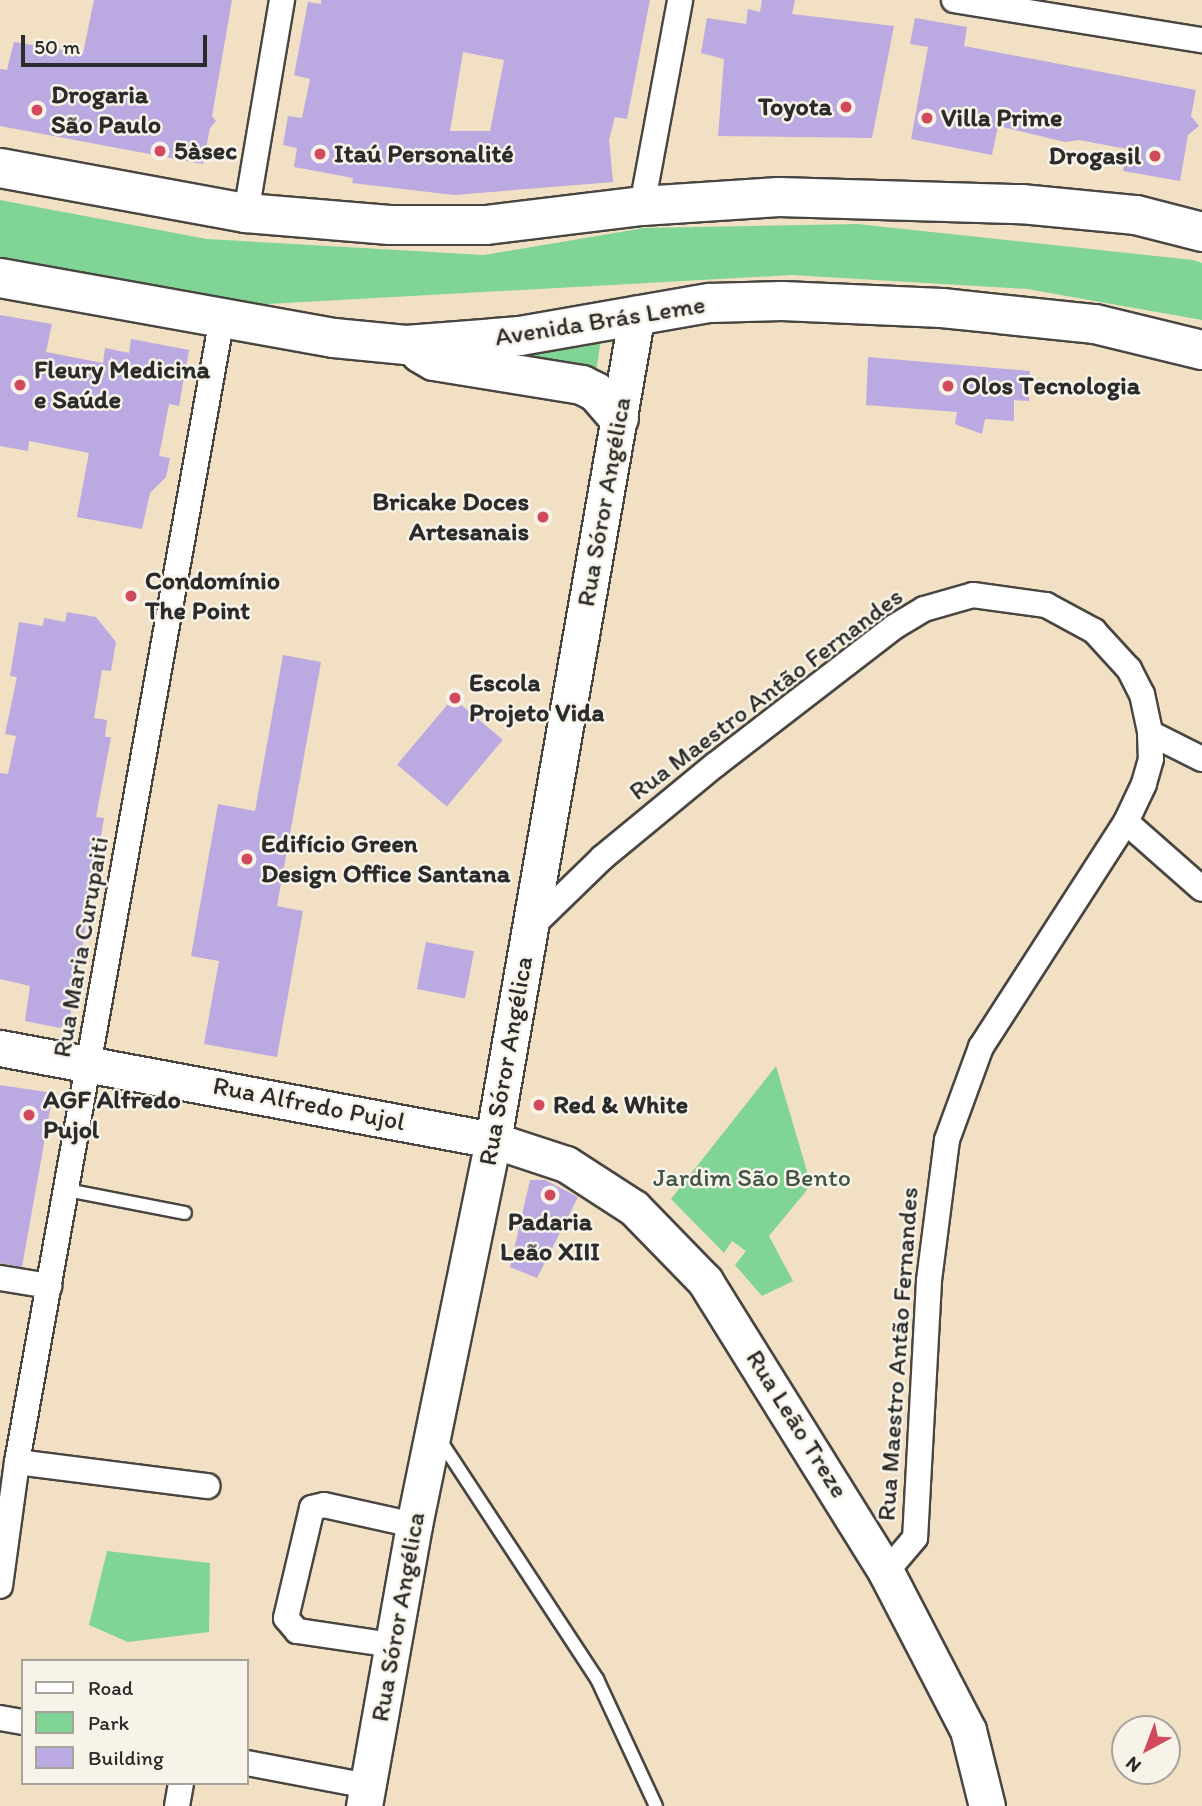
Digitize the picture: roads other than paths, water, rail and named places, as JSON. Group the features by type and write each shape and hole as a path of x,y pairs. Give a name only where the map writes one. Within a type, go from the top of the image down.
{"main road":[{"path":"1,176 246,214 438,227 642,206 779,197 1021,204 1136,215 1202,232"},
{"name":"Avenida Brás Leme","path":"0,278 334,338 406,345 520,336 637,313 710,303 851,302 1096,324 1202,350"},
{"path":"406,345 434,360 582,385 596,392 619,418"}],"street":[{"path":"246,214 282,0"},
{"path":"642,206 680,0"},
{"path":"966,1 1202,40"},
{"name":"Rua Sóror Angélica","path":"366,1796 414,1525 493,1140 637,313"},
{"name":"Rua Maria Curupaiti","path":"0,1586 17,1462 91,1064 222,318"},
{"name":"Rua Maestro Antão Fernandes","path":"529,929 603,858 715,765 894,627 947,601 973,595 1026,599 1080,622 1107,642 1129,668 1142,694 1150,733 1149,771 1126,822 996,1021 961,1094 947,1140 933,1226 915,1538 886,1572"},
{"path":"1150,733 1202,758"},
{"path":"1126,822 1202,889"},
{"name":"Rua Alfredo Pujol","path":"0,1048 493,1140"},
{"name":"Rua Leão Treze","path":"493,1140 566,1164 634,1208 667,1238 734,1323 886,1572 968,1730 987,1806"},
{"path":"0,1278 49,1286"},
{"path":"17,1462 207,1486"},
{"path":"392,1645 297,1631 286,1618 312,1508 324,1505 414,1525"},
{"path":"0,1718 21,1722"},
{"path":"248,1763 366,1796"},
{"path":"177,1806 181,1785"}],"lane":[{"path":"67,1190 185,1213"},
{"path":"434,1430 597,1679 656,1806"}],"place":[{"name":"Toyota","path":"846,107"},
{"name":"Drogaria São Paulo","path":"37,110"},
{"name":"Villa Prime","path":"927,118"},
{"name":"5àsec","path":"160,151"},
{"name":"Itaú Personalité","path":"320,154"},
{"name":"Drogasil","path":"1155,156"},
{"name":"Fleury Medicina e Saúde","path":"20,385"},
{"name":"Olos Tecnologia","path":"948,386"},
{"name":"Bricake Doces Artesanais","path":"543,517"},
{"name":"Condomínio The Point","path":"131,596"},
{"name":"Escola Projeto Vida","path":"455,698"},
{"name":"Edifício Green Design Office Santana","path":"247,859"},
{"name":"Red & White","path":"539,1105"},
{"name":"AGF Alfredo Pujol","path":"29,1115"},
{"name":"Padaria Leão XIII","path":"550,1195"}],"park label":[{"name":"Jardim São Bento","path":"752,1178"}]}
